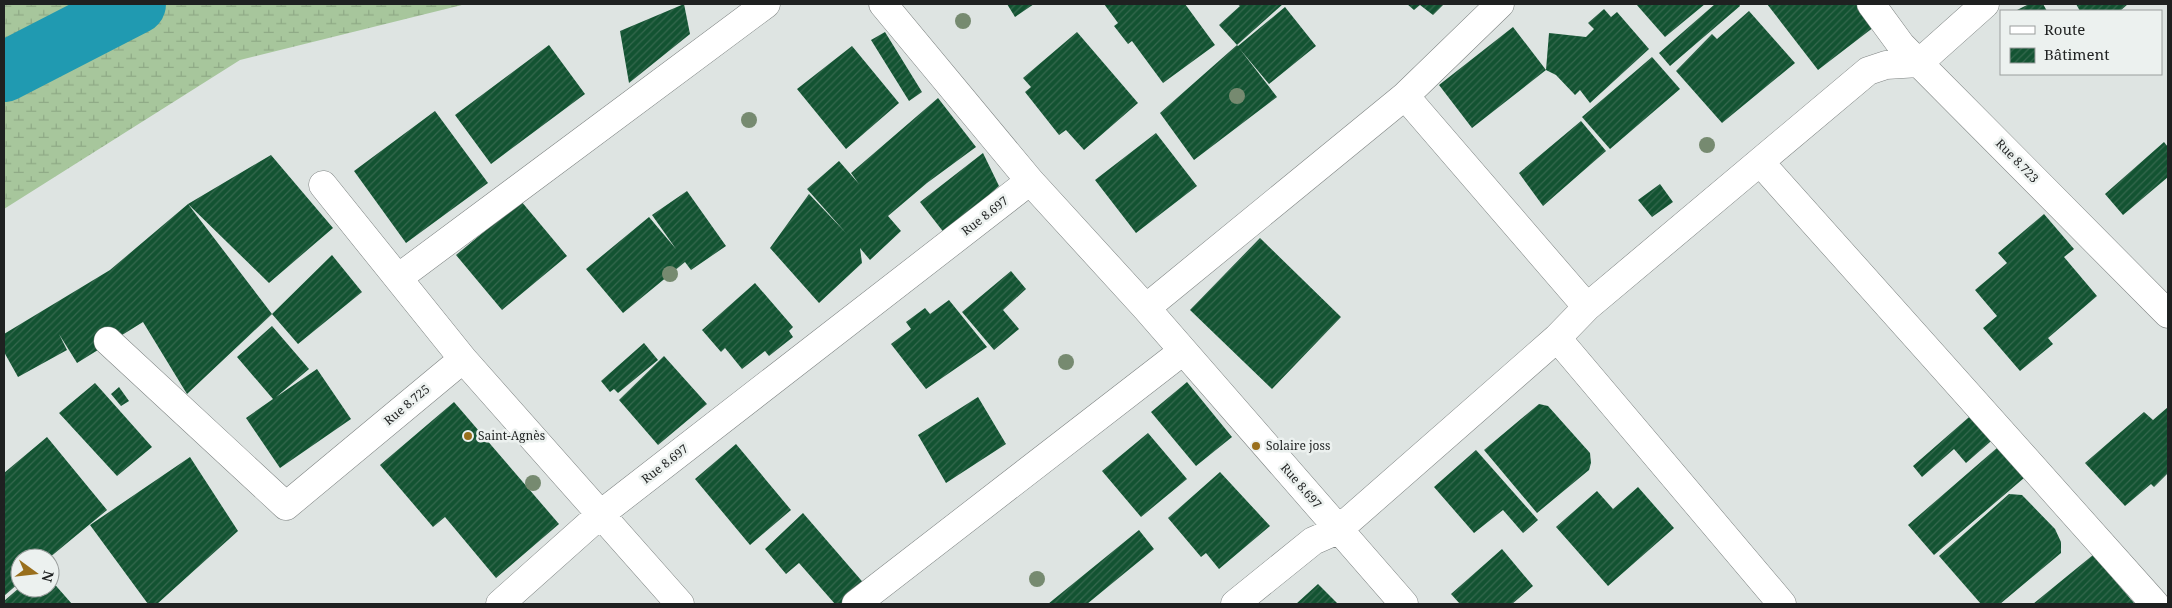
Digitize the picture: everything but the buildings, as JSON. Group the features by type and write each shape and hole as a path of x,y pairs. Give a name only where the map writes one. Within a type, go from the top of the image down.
{"street":[{"path":"398,278 766,4"},
{"path":"884,4 1030,181"},
{"path":"1146,308 1405,96 1500,4"},
{"name":"Rue 8.723","path":"1871,4 1901,45 2168,314"},
{"path":"1235,604 1313,541 1338,530 1557,338 1587,307 1868,71 1886,65 1919,63 1985,4"},
{"path":"1405,96 1587,307"},
{"path":"1760,162 2155,604"},
{"name":"Rue 8.697","path":"500,604 602,513 1030,181 1146,308 1404,604"},
{"path":"323,185 463,359 602,513 680,604"},
{"path":"1557,338 1782,604"},
{"name":"Rue 8.725","path":"108,340 286,506 463,359"},
{"path":"856,604 1184,351"}],"green space":[{"path":"4,4 466,4 240,60 4,209"}],"waterway":[{"path":"4,72 136,4"}],"place":[{"name":"Saint-Agnès","path":"468,436"},
{"name":"Solaire joss","path":"1256,446"}]}
